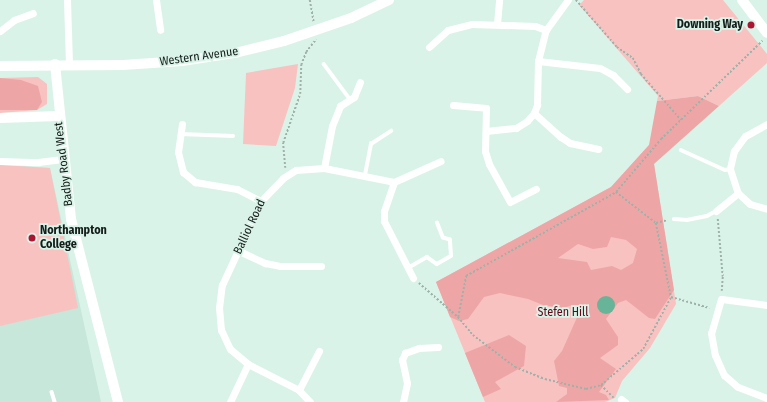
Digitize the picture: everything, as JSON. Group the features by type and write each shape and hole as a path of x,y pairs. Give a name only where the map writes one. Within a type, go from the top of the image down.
{"street":[{"path":"67,0 69,65"},
{"path":"156,0 160,30"},
{"name":"Western Avenue","path":"0,66 55,64 123,65 182,61 235,53 351,18 389,0"},
{"path":"497,24 499,0"},
{"path":"486,131 516,128 527,121 534,112 537,105 538,61 546,30 568,0"},
{"path":"742,0 767,34"},
{"path":"0,31 14,20 33,12"},
{"path":"430,47 448,30 472,24 535,26 546,30"},
{"path":"538,61 563,66 600,68 613,75 627,89"},
{"name":"Badby Road West","path":"55,64 63,160 71,219 118,402"},
{"path":"324,168 332,126 340,106 354,97 360,82"},
{"path":"453,105 486,108 485,151 489,164 510,202 536,188"},
{"path":"534,112 561,138 570,143 598,149"},
{"path":"0,118 59,116"},
{"path":"182,124 178,152 183,172 195,182 237,189 261,201"},
{"path":"767,124 745,136 734,150 730,169 738,193 750,204 767,209"},
{"path":"0,160 38,162 63,160"},
{"path":"413,278 384,221 384,211 394,182 442,160"},
{"name":"Balliol Road","path":"310,402 299,390 248,364 230,348 221,330 219,308 222,285 261,201 270,189 287,175 310,168 324,168 394,182"},
{"path":"716,211 738,193"},
{"path":"239,251 266,263 280,266 321,266"},
{"path":"767,305 721,300 711,333 715,355 724,375 738,387 767,398"},
{"path":"403,402 406,383 402,360 405,353 419,348 438,347"},
{"path":"299,390 319,351"},
{"path":"230,402 248,364"}],"lane":[{"path":"324,64 350,99"},
{"path":"364,176 371,144 391,131"},
{"path":"180,134 233,136"},
{"path":"681,150 725,170 730,169"},
{"path":"674,219 687,220 708,216 716,211"},
{"path":"408,268 426,257 437,264 451,256 450,240 443,238 437,223"},
{"path":"52,392 55,402"}],"path":[{"path":"287,175 283,143 300,94 301,65 306,52 316,42 310,0"},
{"path":"576,0 617,47 633,58 641,74 682,120"},
{"path":"458,317 466,276 616,192 661,139 682,120 767,34"},
{"path":"413,278 458,317 473,335 515,367 545,378 586,389 601,385 642,349 671,297 656,222 616,192"},
{"path":"716,211 723,277 721,300"},
{"path":"671,297 717,310"},
{"path":"601,385 612,398 623,400"}],"shaded area":[{"path":"0,78 21,80 38,86 42,102 37,110 0,110"},
{"name":"Stefen Hill","path":"698,96 719,106 654,164 674,290 655,319 649,318 626,300 618,303 606,319 618,337 618,345 600,358 616,369 599,392 606,395 609,400 556,402 567,394 567,388 559,386 554,361 562,351 579,313 573,305 563,308 543,305 528,299 500,293 484,297 468,319 459,321 450,317 436,282 611,187 649,145 657,101","holes":["611,237 626,240 637,249 633,263 621,270 612,266 591,270 587,262 558,258 578,244 593,249 607,247"]},
{"name":"Northampton College","path":"0,165 50,168 101,402 0,402"},
{"path":"606,296 612,299 615,305 612,311 606,314 600,311 597,305 600,299"},
{"path":"509,335 526,346 524,366 495,382 501,389 483,397 465,353"}],"green space":[{"path":"584,0 723,0 767,54 767,63 719,106 698,96 657,101 658,96 579,5"},
{"path":"298,64 295,88 276,146 243,144 246,73"},
{"path":"38,77 47,84 47,104 37,110 0,113 0,78"},
{"name":"Stefen Hill","path":"649,145 654,164 676,304 650,348 622,381 615,398 605,402 485,402 436,282 611,187"},
{"path":"0,165 50,168 78,308 0,326"}],"place":[{"name":"Downing Way","path":"751,25"},
{"name":"Northampton College","path":"32,238"}]}
